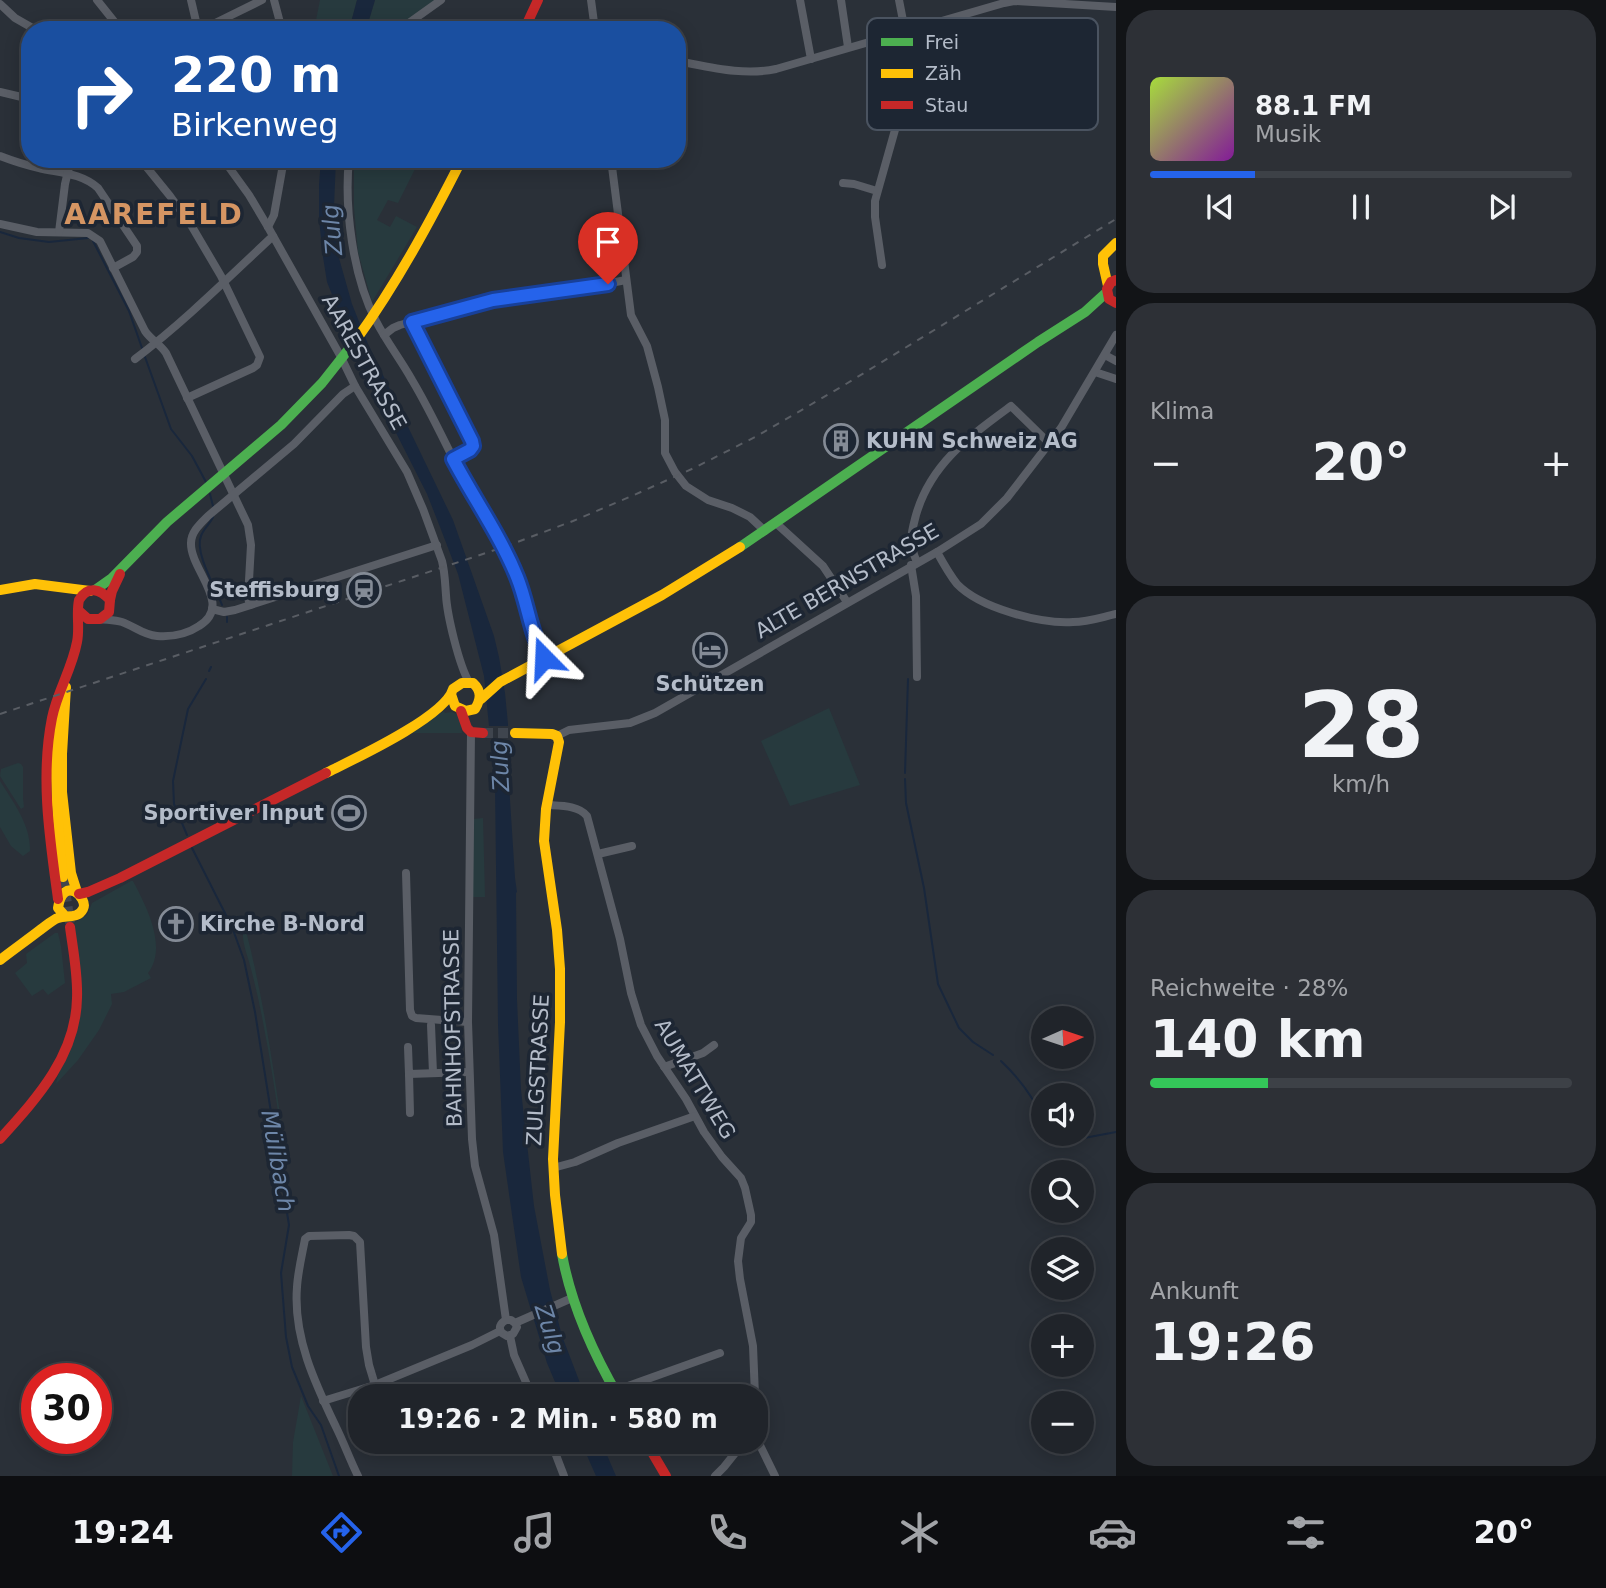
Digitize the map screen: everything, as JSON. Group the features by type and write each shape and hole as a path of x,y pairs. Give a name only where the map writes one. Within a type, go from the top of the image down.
{"main road":[{"path":"528,21 538,0"},
{"path":"0,1139 48,1083 70,1041 75,1020 76,974 68,921 60,912 58,902 50,821 48,762 52,718 75,650 81,596 103,586 181,510 297,410 340,361 379,307 425,231 457,168"},
{"path":"434,711 468,711 504,680 675,587 776,524 1085,312 1094,302 1113,290 1103,260 1107,251 1114,246"},
{"path":"75,650 89,628 107,615 112,591 121,570"},
{"path":"0,590 35,584 92,590 100,591 111,603"},
{"path":"56,587 73,598 78,609 88,619 99,619"},
{"path":"64,877 57,821 55,772 58,721 65,680"},
{"path":"65,680 62,792 71,873 83,909 68,921"},
{"path":"0,952 52,912 64,892 71,891 90,899 120,878 388,741 434,711 461,682 475,684 504,680"},
{"path":"453,690 451,700 467,728 477,733 479,690 475,684"},
{"name":"ALTE BERNSTRASSE","path":"515,733 549,733 557,736"},
{"name":"ZULGSTRASSE","path":"557,736 559,744 544,818 544,841 561,972 553,1168 555,1207 560,1248 572,1298 588,1342 611,1384"},
{"path":"0,960 58,917 68,921"},
{"path":"653,1454 666,1476"}],"street":[{"path":"97,0 114,21"},
{"path":"219,21 262,0"},
{"path":"274,0 280,21"},
{"path":"412,21 441,0"},
{"path":"591,0 594,21"},
{"path":"800,0 811,59"},
{"path":"842,0 848,47"},
{"path":"899,0 904,18"},
{"path":"194,1 198,21"},
{"path":"941,18 981,4 1014,1 1116,7"},
{"path":"0,4 21,21"},
{"path":"686,63 749,73 811,59 867,42"},
{"path":"0,92 21,97"},
{"path":"882,265 875,201 895,130"},
{"path":"0,156 21,163"},
{"path":"42,168 83,178 97,188 137,246 134,257 113,268"},
{"path":"60,232 68,168"},
{"path":"147,168 184,215 259,353 260,362 253,368 187,398"},
{"name":"AARESTRASSE","path":"230,168 268,227 355,386 411,481 445,571 446,594 460,662"},
{"path":"268,227 274,215 282,168"},
{"path":"349,168 349,206 358,274 369,306 506,552 524,596 536,643 544,658"},
{"path":"612,168 631,314 647,346 663,411 664,449 683,483 699,495 740,512 765,531"},
{"path":"844,183 877,191"},
{"path":"0,224 37,232 82,232 93,235 100,241 145,331 166,353 244,513 250,535 250,605"},
{"path":"135,359 273,236"},
{"path":"384,335 393,328 493,300 626,280"},
{"path":"412,322 473,443 470,450 453,459"},
{"name":"ALTE BERNSTRASSE","path":"557,736 569,730 616,726 646,717 974,529 1007,498 1072,413 1116,335"},
{"path":"1105,355 1116,361"},
{"path":"1095,372 1116,379"},
{"path":"99,619 122,622 142,633 160,636 186,632 202,625 212,609 211,594 191,546 196,529 288,450 343,394 355,386"},
{"path":"917,677 916,596 910,542 921,499 936,471 976,432 1011,406 1050,443"},
{"path":"776,524 823,566 847,602"},
{"path":"212,609 230,611 437,545"},
{"path":"937,552 957,584 973,596 996,607 1032,619 1061,623 1116,614"},
{"path":"111,603 122,622"},
{"path":"460,662 475,684"},
{"path":"453,690 460,662"},
{"name":"BAHNHOFSTRASSE","path":"477,733 468,1022 473,1154 494,1235 506,1320"},
{"name":"AUMATTWEG","path":"547,805 570,807 584,812 589,819 638,1015 664,1067 722,1157 741,1178 745,1188 751,1222 741,1238 738,1261 753,1346 755,1384"},
{"path":"598,854 632,846"},
{"path":"406,873 412,1016 468,1022"},
{"path":"431,1025 433,1073"},
{"path":"664,1067 702,1053 714,1045"},
{"path":"408,1046 411,1113"},
{"path":"409,1074 469,1072"},
{"path":"553,1168 695,1116"},
{"path":"358,1476 353,1471 308,1364 300,1328 297,1285 305,1239 309,1236 349,1235 360,1242 366,1347 375,1384"},
{"path":"519,1321 516,1331 510,1336 500,1331 500,1324 506,1320 519,1321 572,1298"},
{"path":"377,1384 500,1331"},
{"path":"510,1336 514,1355 526,1384"},
{"path":"641,1384 720,1353"},
{"path":"323,1401 348,1392"},
{"path":"556,1454 564,1476"},
{"path":"715,1476 734,1454"},
{"path":"764,1454 775,1476"}],"green space":[{"path":"320,0 357,0 351,21 316,21"},
{"path":"375,0 435,0 406,21 369,21"},
{"path":"354,168 416,168 398,203 388,200 377,220 390,227 396,216 417,227 372,302 358,252"},
{"path":"829,708 860,785 790,806 761,741"},
{"path":"444,711 457,714 462,733 411,733 433,717"},
{"path":"18,763 23,767 24,807 21,809 0,776 1,769"},
{"path":"0,781 28,832 30,851 23,856 11,846 0,827"},
{"path":"483,818 485,897 473,897 473,819"},
{"path":"131,881 153,927 156,951 154,963 148,973 151,978 124,992 111,994 112,1004 99,1030 78,1060 56,1084 80,977 74,923 87,915 92,903"},
{"path":"244,927 262,1004 285,1144 283,1144 261,1012 244,943"},
{"path":"58,933 61,946 65,983 48,995 43,989 32,996 15,973 27,963 26,954"},
{"path":"301,1396 333,1476 292,1476 293,1442"}],"water":[{"path":"357,0 375,0 369,21 351,21"},
{"name":"Zulg","path":"320,168 336,168 334,207 337,251 352,304 368,344 453,520 499,657 508,724 507,753 517,892 517,1000 521,1090 534,1206 550,1290 562,1336 580,1384 556,1384 547,1363 521,1277 503,1152 498,1024 495,786 484,676 458,574 427,494 355,352 327,282 319,219"},
{"path":"586,1454 607,1454 616,1476 596,1476"}],"pier":[{"path":"486,726 511,726 511,741 487,741"}],"waterway":[{"name":"Mülibach","path":"0,232 49,242 88,238"},
{"name":"Mülibach","path":"93,241 129,311 142,348"},
{"name":"Mülibach","path":"145,357 171,429 192,456 206,482"},
{"name":"Mülibach","path":"210,494 213,506"},
{"name":"Mülibach","path":"213,517 201,536 200,551 222,605"},
{"name":"Mülibach","path":"227,617 227,622"},
{"name":"Mülibach","path":"209,671 211,667"},
{"name":"Mülibach","path":"187,835 174,804 173,781 188,709 206,679"},
{"path":"905,773 908,679"},
{"path":"905,779 906,803 924,888 938,984 959,1028 973,1042 993,1055"},
{"name":"Mülibach","path":"192,848 232,927 244,960 255,1012 289,1225 281,1273 286,1337 292,1367 308,1406 321,1425 339,1476"},
{"path":"1001,1061 1031,1097"},
{"path":"1094,1136 1116,1132"}],"tunnel":[{"path":"483,733 515,733"},
{"path":"63,877 70,923"}],"railway":[{"path":"0,714 504,547 634,495 757,436 1116,219"}],"traffic: fast":[{"path":"740,547 1085,312 1107,292"},
{"path":"95,590 112,578 167,522 281,425 322,383 356,340"},
{"path":"562,1254 584,1327 612,1384"}],"traffic: slow":[{"path":"356,340 412,252 457,168"},
{"path":"1108,286 1103,256 1116,243"},
{"path":"481,699 500,682 662,595 740,547"},
{"path":"0,590 35,584 90,591"},
{"path":"326,773 417,724 434,712 453,689 462,683 473,683 478,689 479,698 475,709 466,711 455,706 451,694"},
{"path":"66,687 62,792 71,873 77,892"},
{"path":"59,710 56,794 63,877"},
{"path":"515,733 552,734 557,736 559,742 546,809 544,841 560,969 553,1159 562,1254"},
{"path":"0,960 54,920 81,912 84,904 82,899 70,890 65,892 58,908 65,916"}],"traffic: jam":[{"path":"528,21 538,0"},
{"path":"1116,280 1111,282 1107,289 1109,299 1116,303"},
{"path":"110,600 120,574"},
{"path":"58,899 49,832 48,741 57,699 77,642 79,600 86,592 94,590 110,600 109,612 100,619 88,619 79,611"},
{"path":"461,711 467,728 471,732 483,733"},
{"path":"79,894 120,878 326,773"},
{"path":"0,1139 28,1108 52,1075 70,1039 77,998 70,927"},
{"path":"653,1454 666,1476"}],"place":[{"name":"KUHN Schweiz AG","path":"841,441"},
{"name":"Steffisburg","path":"364,590"},
{"name":"Schützen","path":"710,650"},
{"name":"Sportiver Input","path":"349,813"},
{"name":"Kirche B-Nord","path":"176,924"}],"district":[{"name":"AAREFELD","path":"154,214"}],"route":[{"path":"544,658 536,643 524,596 506,552 453,459 470,450 472,441 412,322 493,300 608,284"}]}
